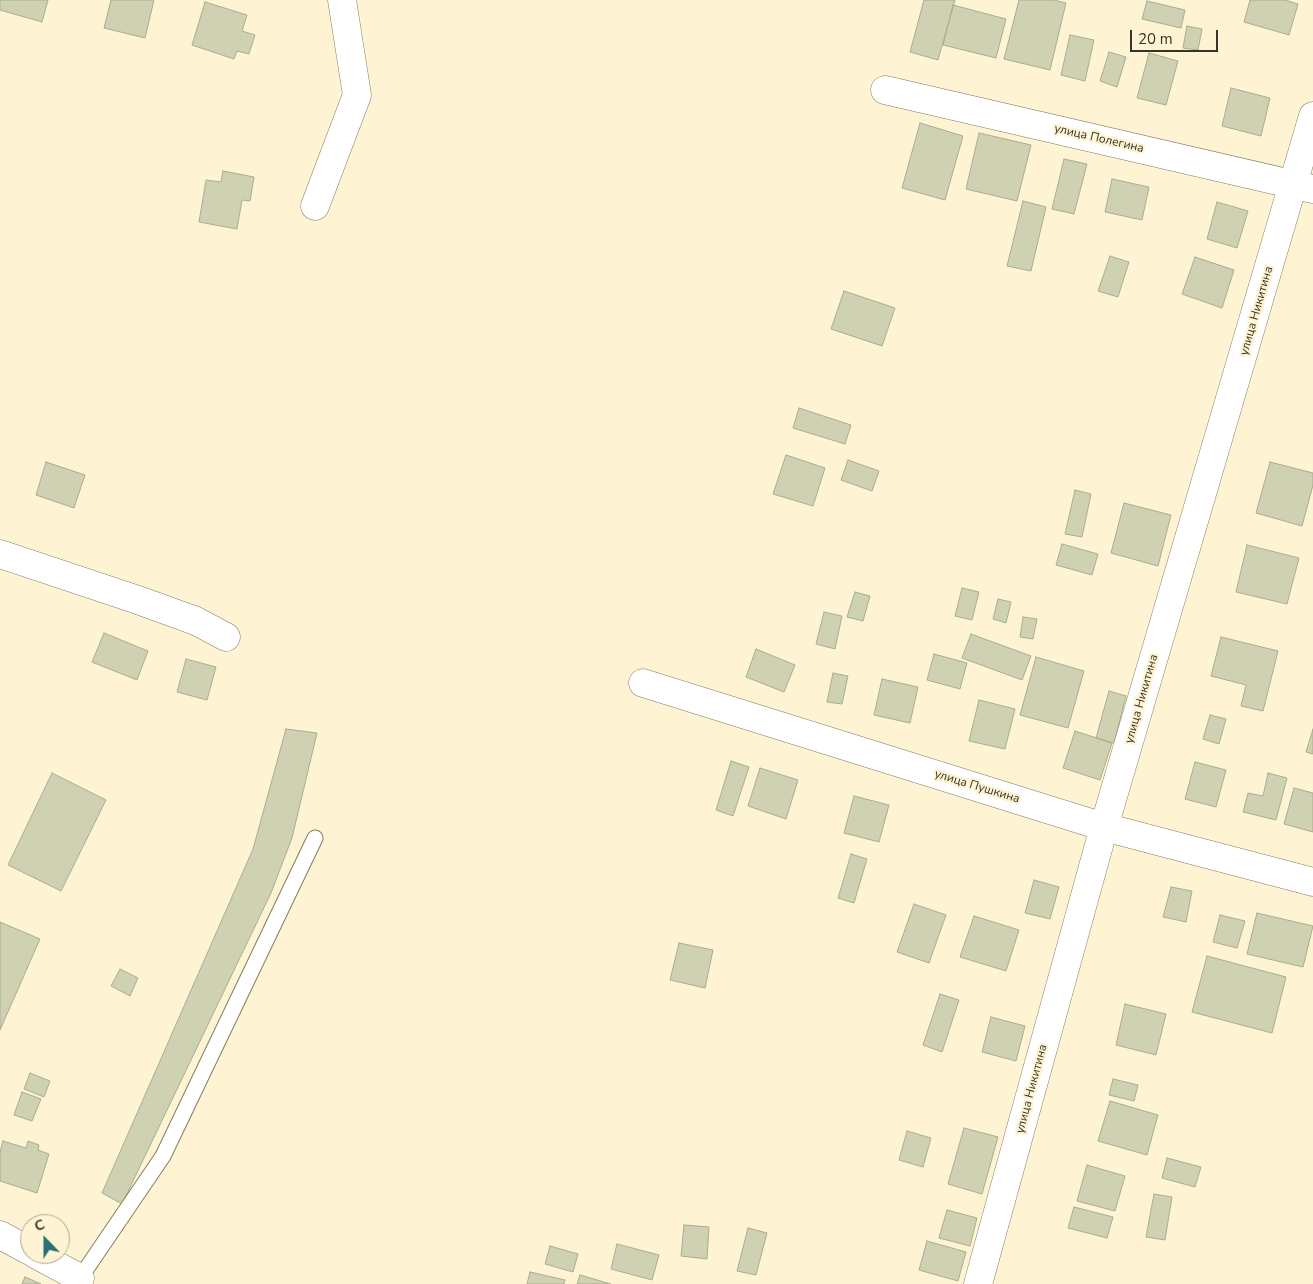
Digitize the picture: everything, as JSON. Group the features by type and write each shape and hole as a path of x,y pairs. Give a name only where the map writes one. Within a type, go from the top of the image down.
{"street":[{"path":"315,206 357,95 342,0"},
{"name":"улица Полегина","path":"885,90 1303,187"},
{"name":"улица Никитина","path":"978,1284 1104,827 1303,187 1313,116"},
{"path":"0,554 196,621 226,637"},
{"name":"улица Пушкина","path":"643,682 1104,827 1313,882"},
{"path":"0,1235 20,1246"},
{"path":"51,1264 79,1281"}],"lane":[{"path":"79,1281 163,1156 315,838"}],"building":[{"path":"0,0 48,0 42,22 0,10"},
{"path":"111,0 154,0 145,38 104,28"},
{"path":"924,0 955,0 938,60 910,52"},
{"path":"1019,0 1054,0 1066,3 1050,70 1004,59"},
{"path":"1250,0 1285,0 1298,4 1289,35 1244,22"},
{"path":"1147,1 1185,10 1181,28 1142,19"},
{"path":"205,2 247,15 242,31 255,35 249,54 237,51 234,59 192,45"},
{"path":"953,5 1006,19 996,58 943,45"},
{"path":"1187,26 1202,29 1198,50 1183,48"},
{"path":"1070,35 1094,40 1085,81 1061,75"},
{"path":"1109,52 1126,57 1117,87 1100,81"},
{"path":"1149,53 1178,61 1166,105 1137,98"},
{"path":"1231,88 1270,98 1261,136 1222,126"},
{"path":"920,123 963,136 945,200 902,188"},
{"path":"979,133 1031,145 1017,201 966,189"},
{"path":"1064,159 1087,164 1074,214 1052,209"},
{"path":"223,171 254,177 250,201 242,200 237,229 199,222 206,180 221,182"},
{"path":"1112,179 1149,187 1142,220 1105,212"},
{"path":"1023,201 1046,207 1031,271 1007,266"},
{"path":"1217,202 1248,211 1237,248 1207,239"},
{"path":"1110,256 1129,262 1118,297 1098,291"},
{"path":"1195,257 1234,270 1222,308 1182,294"},
{"path":"844,291 895,308 882,346 831,329"},
{"path":"799,408 851,425 845,444 793,428"},
{"path":"786,455 825,468 813,506 773,494"},
{"path":"848,460 879,471 872,491 841,480"},
{"path":"46,462 85,475 74,508 36,495"},
{"path":"1270,462 1313,473 1313,485 1302,526 1256,513"},
{"path":"1075,490 1091,494 1082,537 1065,534"},
{"path":"1124,503 1171,515 1158,566 1111,553"},
{"path":"1062,544 1098,554 1092,575 1056,565"},
{"path":"1247,545 1299,558 1287,604 1236,592"},
{"path":"962,588 979,592 972,620 955,616"},
{"path":"855,592 870,596 863,621 847,617"},
{"path":"998,599 1011,602 1006,623 993,619"},
{"path":"824,612 842,616 835,649 816,644"},
{"path":"1023,617 1037,619 1033,639 1020,637"},
{"path":"104,633 148,651 137,680 92,662"},
{"path":"971,634 1031,656 1022,680 962,658"},
{"path":"1221,637 1278,651 1263,711 1241,706 1246,685 1211,676"},
{"path":"756,649 795,665 784,692 746,677"},
{"path":"934,654 967,663 960,689 927,680"},
{"path":"1036,657 1084,671 1068,728 1020,715"},
{"path":"186,659 216,667 207,700 177,692"},
{"path":"833,673 848,676 842,704 827,702"},
{"path":"882,679 918,687 910,723 874,715"},
{"path":"1109,691 1126,696 1114,743 1096,738"},
{"path":"979,700 1015,709 1005,749 969,741"},
{"path":"1210,715 1226,719 1219,744 1203,739"},
{"path":"286,729 317,733 292,838 271,893 122,1204 102,1193 253,849"},
{"path":"1313,729 1313,754 1306,752"},
{"path":"1075,731 1112,743 1100,780 1063,768"},
{"path":"731,761 749,767 733,816 716,810"},
{"path":"1195,762 1226,770 1216,807 1185,799"},
{"path":"760,768 798,780 786,819 748,806"},
{"path":"52,773 106,800 61,891 8,865"},
{"path":"1268,773 1287,778 1276,820 1243,812 1248,793 1263,796"},
{"path":"1294,788 1313,793 1313,832 1284,824"},
{"path":"854,796 889,805 879,842 844,833"},
{"path":"851,854 867,859 854,903 838,898"},
{"path":"1034,880 1059,887 1050,919 1025,913"},
{"path":"1171,887 1192,891 1186,922 1163,917"},
{"path":"914,904 946,915 929,963 897,952"},
{"path":"1257,913 1313,926 1303,967 1247,954"},
{"path":"1220,915 1245,921 1237,948 1213,942"},
{"path":"974,916 1019,930 1006,971 960,957"},
{"path":"0,922 40,939 0,1030"},
{"path":"679,943 713,950 705,988 670,980"},
{"path":"1207,956 1286,977 1272,1033 1192,1012"},
{"path":"120,969 138,978 130,996 111,986"},
{"path":"940,994 959,1000 942,1052 923,1045"},
{"path":"1125,1004 1166,1014 1156,1055 1116,1045"},
{"path":"991,1017 1025,1026 1016,1061 982,1052"},
{"path":"30,1073 50,1081 44,1097 24,1089"},
{"path":"1113,1079 1138,1085 1134,1101 1109,1095"},
{"path":"22,1092 41,1099 32,1121 14,1115"},
{"path":"1110,1101 1158,1115 1147,1155 1098,1141"},
{"path":"964,1128 998,1137 982,1194 948,1184"},
{"path":"907,1131 931,1138 923,1167 899,1160"},
{"path":"3,1141 26,1148 28,1141 39,1145 38,1150 49,1154 37,1193 0,1181 0,1152"},
{"path":"1167,1158 1201,1167 1195,1187 1162,1178"},
{"path":"1087,1165 1125,1176 1115,1211 1077,1201"},
{"path":"1154,1194 1172,1197 1165,1240 1146,1237"},
{"path":"1074,1207 1113,1217 1107,1238 1068,1228"},
{"path":"947,1210 977,1218 970,1246 939,1238"},
{"path":"684,1225 709,1227 707,1259 681,1256"},
{"path":"748,1228 767,1233 756,1275 737,1271"},
{"path":"927,1241 966,1252 958,1281 919,1270"},
{"path":"617,1244 659,1255 652,1280 611,1269"},
{"path":"550,1246 578,1254 573,1272 545,1264"},
{"path":"530,1272 565,1280 564,1284 527,1284"},
{"path":"580,1275 611,1284 577,1284"},
{"path":"25,1277 41,1284 22,1284"}]}
